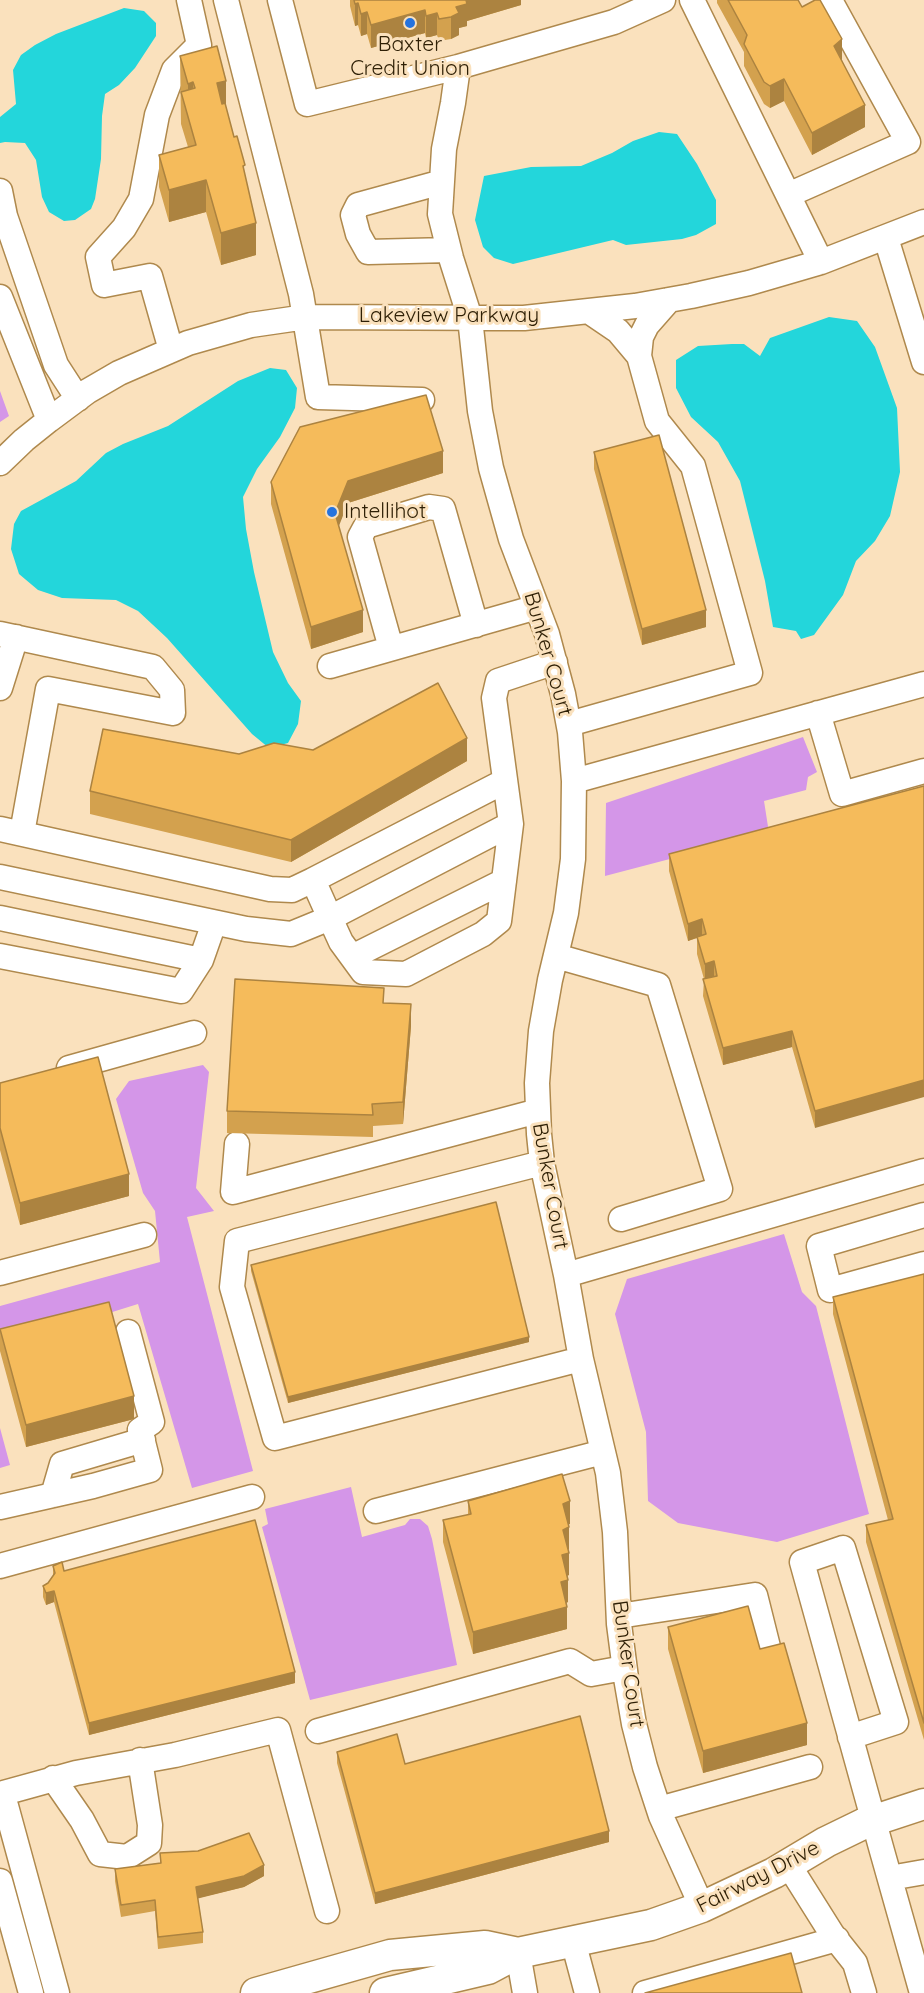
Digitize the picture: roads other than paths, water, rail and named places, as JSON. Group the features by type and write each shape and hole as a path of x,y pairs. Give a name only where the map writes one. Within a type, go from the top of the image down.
{"main road":[{"name":"Fairway Drive","path":"385,1993 488,1969 518,1953 651,1925 725,1898 826,1842 873,1821 924,1804"},
{"name":"Fairway Drive","path":"256,1993 390,1955 485,1946 518,1953"}],"street":[{"path":"171,350 150,276 104,285 98,257 124,228 141,199 157,115 174,70 199,45 189,0"},
{"path":"225,0 306,317 318,397 422,400"},
{"path":"280,0 307,104 458,67 614,22 663,0"},
{"path":"692,0 821,262"},
{"path":"788,195 908,142 832,1"},
{"name":"Bunker Court","path":"458,67 444,150 440,214 470,318 477,392 491,468 511,539 555,662 569,724 574,781 573,859 566,913 541,1031 537,1083 542,1163 566,1275 580,1359 603,1452 615,1532 624,1668 634,1724 659,1809 702,1907"},
{"path":"442,182 358,205 353,215 357,234 368,252 449,250"},
{"path":"0,191 4,216 56,365 78,399"},
{"name":"Lakeview Parkway","path":"0,463 50,420 119,373 188,342 250,325 306,317 525,318 590,312 669,300 749,283 821,262 924,222"},
{"path":"886,238 924,362"},
{"path":"0,297 50,420"},
{"path":"569,724 750,673 693,466 657,421 639,356 641,337 647,325 669,300"},
{"path":"590,312 618,331 639,356"},
{"path":"391,648 360,537 366,526 429,507 443,509 476,624"},
{"path":"330,666 537,607"},
{"path":"0,688 8,635 153,667 172,690 173,713 48,689 11,831 270,889 292,890 505,781"},
{"path":"313,880 341,942 363,972 406,974 483,934 499,921 511,824 494,698 498,681 555,662"},
{"path":"574,781 924,684"},
{"path":"818,713 842,794 924,771"},
{"path":"0,877 214,923 291,934 330,918 511,824"},
{"path":"352,957 504,881"},
{"path":"0,918 201,960"},
{"path":"0,956 181,991 201,960 214,923"},
{"path":"556,956 658,985 720,1189 621,1219"},
{"path":"46,1074 194,1034"},
{"path":"237,1144 233,1192 538,1111"},
{"path":"542,1163 237,1241 232,1287 275,1438 580,1359"},
{"path":"566,1275 924,1171"},
{"path":"924,1215 819,1246 830,1290 924,1264"},
{"path":"0,1273 144,1235"},
{"path":"0,1507 52,1495 62,1464 143,1440 140,1430 152,1422 128,1332"},
{"path":"376,1511 603,1452"},
{"path":"0,1566 252,1497"},
{"path":"850,1737 896,1722 843,1548 801,1562 873,1821 922,1993"},
{"path":"619,1616 755,1595 771,1659"},
{"path":"318,1731 570,1661 591,1674 624,1668"},
{"path":"57,1993 6,1806 0,1796 53,1778 175,1755 278,1730 327,1911"},
{"path":"53,1778 82,1820 100,1854 127,1857 149,1843 150,1825 140,1760"},
{"path":"659,1809 810,1767"},
{"path":"789,1864 855,1963 864,1993"},
{"path":"890,1878 924,1872"},
{"path":"0,1881 31,1993"},
{"path":"645,1993 837,1939"},
{"path":"573,1941 587,1993"},
{"path":"518,1953 525,1993"}],"water":[{"path":"124,8 144,11 156,23 156,36 135,68 119,85 105,94 101,159 95,199 91,209 75,220 64,221 49,212 42,197 36,160 25,143 0,143 0,117 16,104 13,70 21,55 35,45 56,34"},
{"path":"659,132 677,134 697,164 716,200 716,224 696,235 682,239 626,245 613,240 513,264 494,258 483,247 475,220 484,176 531,167 581,166 633,141"},
{"path":"829,317 857,321 875,347 897,408 900,472 890,516 875,541 856,561 843,595 814,635 801,639 796,631 773,627 765,581 740,481 718,442 691,417 676,388 676,360 698,346 732,344 744,344 760,356 770,338"},
{"path":"270,368 286,370 297,388 295,408 280,437 257,469 243,497 254,572 273,652 288,683 301,701 298,724 288,743 269,748 252,734 167,638 138,611 116,600 62,598 38,590 19,574 11,549 14,524 21,511 76,481 106,453 168,426 238,381"}],"place":[{"name":"Baxter Credit Union","path":"410,23"},
{"name":"Intellihot","path":"332,512"}]}
